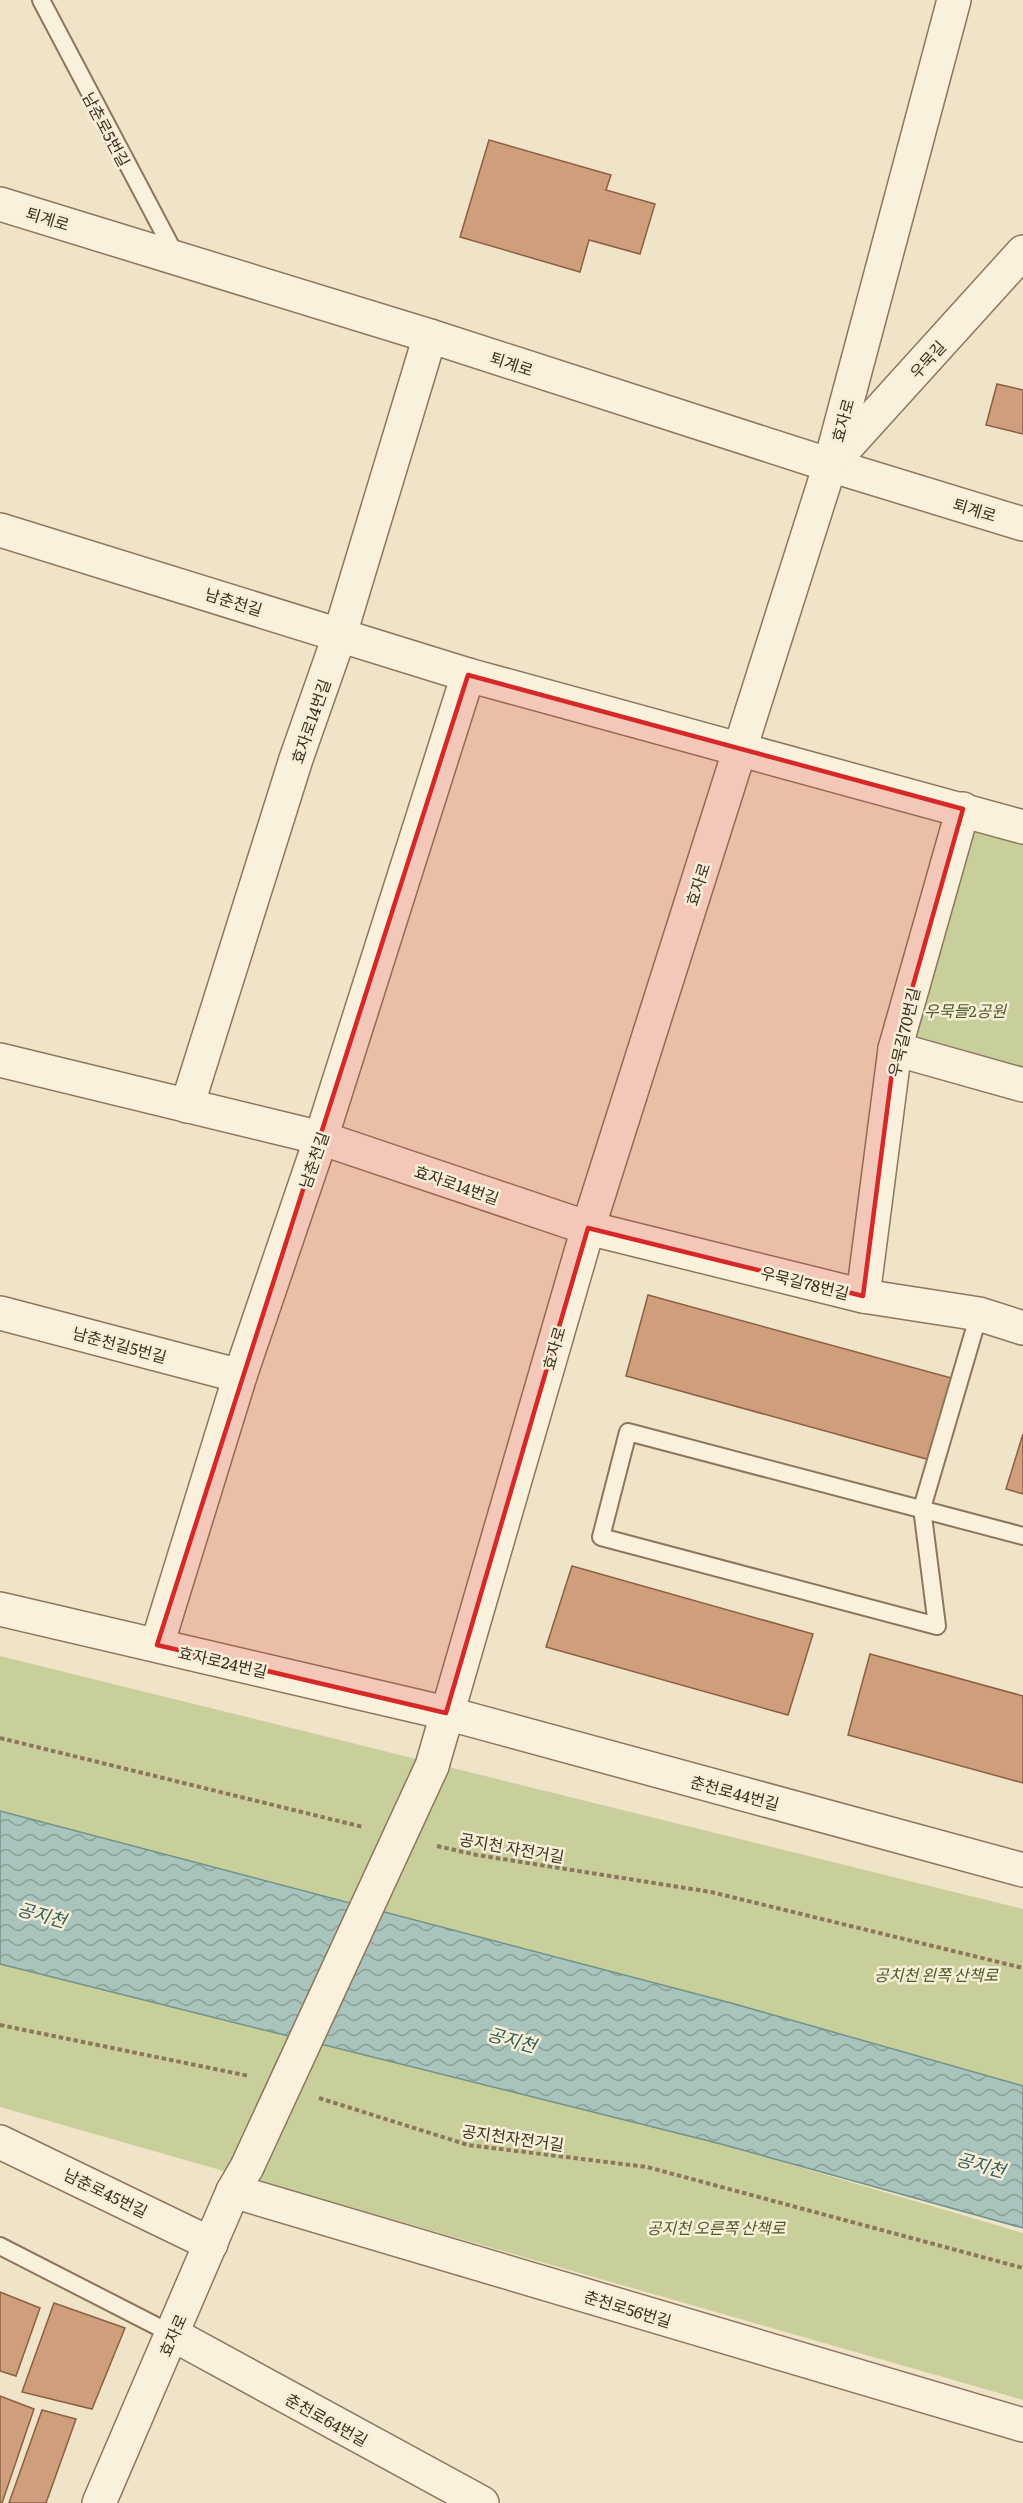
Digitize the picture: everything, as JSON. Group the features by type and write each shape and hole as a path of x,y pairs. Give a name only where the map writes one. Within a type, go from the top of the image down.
{"street":[{"name":"효자로","path":"99,2503 240,2179 432,1766 588,1228 830,465 954,0"},
{"name":"퇴계로","path":"0,204 176,256 830,465 1023,524"},
{"name":"우묵길","path":"830,465 1023,252"},
{"name":"효자로14번길","path":"187,1106 296,759 340,634 430,336"},
{"name":"남춘천길","path":"0,530 468,675 740,750"},
{"name":"남춘천길","path":"157,1645 240,1376 321,1138 468,675"},
{"path":"740,750 1023,827"},
{"name":"우묵길70번길","path":"863,1296 895,1049 963,809"},
{"path":"895,1049 1023,1085"},
{"name":"효자로14번길","path":"0,1060 321,1138 588,1228"},
{"name":"우묵길78번길","path":"588,1228 863,1296 979,1314 1023,1328"},
{"name":"남춘천길5번길","path":"0,1313 240,1376"},
{"name":"효자로24번길","path":"0,1609 446,1713"},
{"name":"춘천로44번길","path":"446,1713 1023,1870"},
{"name":"남춘로45번길","path":"0,2142 212,2244"},
{"name":"춘천로56번길","path":"240,2179 1023,2426"},
{"name":"춘천로64번길","path":"172,2334 482,2503"}],"lane":[{"name":"남춘로5번길","path":"41,0 176,256"},
{"path":"979,1314 922,1508 937,1626 601,1537 628,1432 922,1508 1023,1536"},
{"path":"0,2246 172,2334"}],"path":[{"path":"0,1738 373,1830"},
{"name":"공지천 자전거길","path":"431,1844 477,1855 711,1892 1023,1968"},
{"path":"0,2025 232,2070 255,2078"},
{"name":"공지천자전거길","path":"311,2095 468,2145 647,2167 1023,2268"}],"highlighted area":[{"path":"468,675 963,809 895,1049 863,1296 588,1228 446,1713 157,1645"}],"green space":[{"name":"우묵들2공원","path":"963,809 1023,827 1023,1085 895,1049"},
{"name":"공치천 왼쪽 산책로","path":"0,1656 1023,1909 1023,2086 731,2003 0,1811"},
{"name":"공지천 오른쪽 산책로","path":"0,1964 721,2144 1023,2233 1023,2400 0,2107"}],"water":[{"name":"공지천","path":"0,1811 731,2003 1023,2086 1023,2228 721,2144 0,1964"}],"building":[{"path":"489,140 611,175 606,190 655,204 640,254 589,240 580,272 460,237"},
{"path":"997,384 1023,390 1023,434 986,425"},
{"path":"648,1295 966,1382 941,1463 626,1376"},
{"path":"1023,1434 1023,1494 1006,1489"},
{"path":"572,1566 813,1634 788,1715 546,1647"},
{"path":"870,1654 1023,1696 1023,1783 848,1735"},
{"path":"0,2292 40,2308 16,2376 0,2371"},
{"path":"54,2303 125,2328 92,2409 22,2392"},
{"path":"0,2396 34,2409 2,2503 0,2503"},
{"path":"42,2410 76,2419 46,2503 9,2503"}]}
